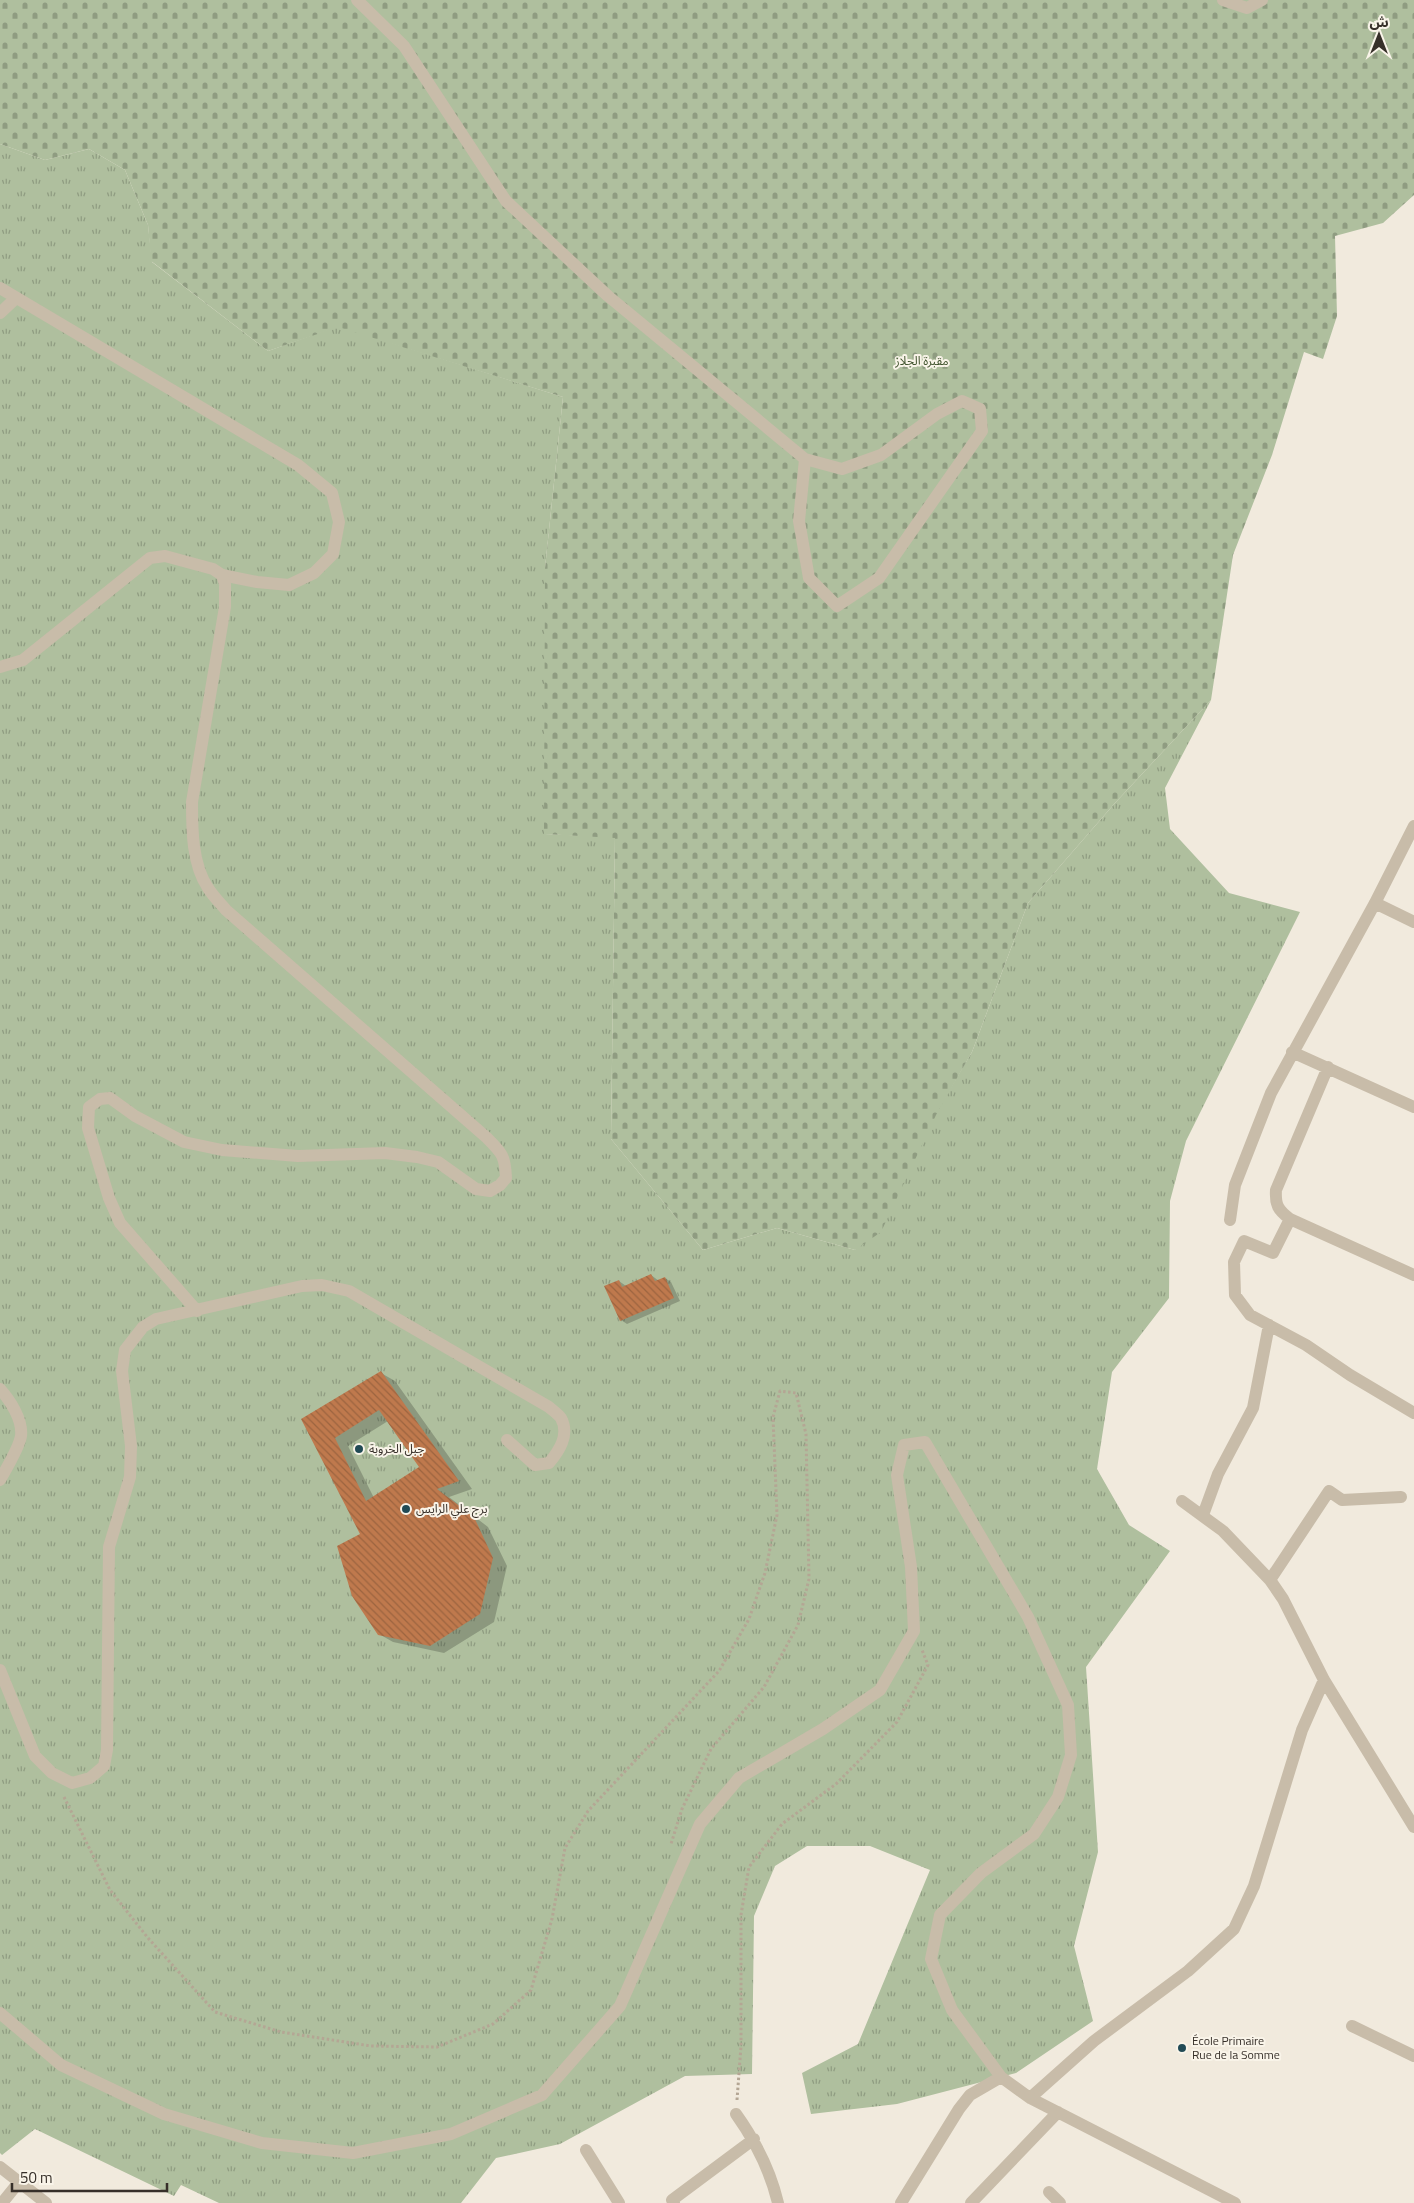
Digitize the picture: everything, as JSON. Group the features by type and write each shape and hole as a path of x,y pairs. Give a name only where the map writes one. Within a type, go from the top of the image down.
{"street":[{"path":"357,0 404,46 506,201 608,296 805,459 842,469 881,455 937,414 962,402 980,409 982,431 879,578 837,606 809,578 799,521 805,459"},
{"path":"1223,0 1247,8 1262,0"},
{"path":"0,288 298,466 332,493 339,522 333,554 314,574 289,585 257,582 222,575 213,569 165,556 150,558 23,660 0,668"},
{"path":"0,313 16,298"},
{"path":"197,1311 120,1223 108,1198 88,1128 90,1107 100,1099 110,1098 135,1116 184,1142 222,1150 298,1156 385,1153 417,1157 438,1162 476,1189 490,1191 500,1186 506,1178 506,1164 502,1152 226,910 207,887 197,860 192,834 192,802 225,607 225,584 222,575"},
{"path":"1230,1220 1235,1186 1271,1093 1375,903 1414,826"},
{"path":"1375,903 1414,922"},
{"path":"1292,1052 1414,1107"},
{"path":"1328,1067 1276,1190 1275,1201 1279,1211 1290,1219 1414,1275"},
{"path":"1290,1219 1273,1253 1244,1241 1234,1262 1234,1295 1250,1315 1306,1345 1350,1375 1414,1413"},
{"path":"0,1670 35,1756 52,1773 72,1783 90,1778 104,1766 107,1750 109,1547 130,1477 131,1446 122,1370 125,1350 143,1326 156,1319 302,1286 322,1285 349,1291 549,1407 561,1418 564,1434 560,1450 549,1463 535,1465 507,1440"},
{"path":"1203,1515 1218,1474 1253,1408 1269,1325"},
{"path":"0,1389 18,1418 20,1436 0,1480"},
{"path":"0,2013 61,2065 164,2114 262,2142 354,2153 451,2134 542,2095 620,2006 700,1824 739,1778 823,1729 880,1690 914,1631 911,1567 897,1476 904,1445 925,1442 1028,1617 1068,1705 1071,1756 1058,1798 1034,1834 981,1873 940,1915 931,1959 952,2010 1001,2077 1030,2098 1235,2203"},
{"path":"1270,1580 1329,1491 1342,1500 1400,1497"},
{"path":"1182,1501 1223,1530 1270,1580 1283,1599 1324,1680 1414,1827"},
{"path":"1030,2098 1094,2041 1188,1971 1234,1928 1254,1886 1302,1730 1324,1680"},
{"path":"1352,2026 1414,2056"},
{"path":"901,2203 959,2109 970,2095 1001,2077"},
{"path":"971,2203 1058,2112"},
{"path":"736,2114 754,2139 768,2170 778,2203"},
{"path":"674,2203 672,2200 754,2139"},
{"path":"586,2150 619,2203"},
{"path":"0,2167 46,2203"},
{"path":"2,2203 19,2182"},
{"path":"1049,2192 1060,2203"}],"path":[{"path":"52,1773 110,1890 148,1938 214,2012 281,2032 371,2046 437,2047 494,2024 530,1990 552,1919 565,1848 574,1833 588,1811 719,1670 749,1619 765,1573 777,1515 773,1417 780,1390 796,1393 806,1434 810,1579 798,1626 764,1687 711,1749 682,1809 670,1847"},
{"path":"736,2114 741,2046 741,1915 749,1867 782,1824 836,1784 897,1722 928,1665 914,1631"}],"green space":[{"name":"مقبرة الجلاز","path":"0,0 1414,0 1414,195 1383,223 1335,236 1337,316 1323,359 1304,352 1272,455 1233,555 1211,700 1115,803 1028,903 972,1052 936,1115 881,1232 855,1250 777,1228 703,1250 611,1139 615,838 544,834 545,568 563,397 338,327 268,351 151,261 148,225 125,170 89,149 45,160 0,144"},
{"path":"0,144 45,160 89,149 125,170 148,225 152,262 268,351 338,326 563,397 545,568 545,834 615,837 611,1139 703,1250 777,1228 855,1250 972,1052 1028,903 1115,803 1211,700 1165,788 1170,829 1229,893 1300,912 1186,1141 1170,1201 1169,1298 1112,1372 1097,1469 1129,1525 1170,1551 1086,1667 1098,1852 1074,1946 1093,2021 1016,2073 897,2104 811,2114 802,2073 858,2044 930,1870 870,1846 807,1846 775,1866 754,1916 752,2074 685,2076 560,2144 496,2158 461,2203 219,2203 181,2185 174,2196 35,2129 2,2155 0,2153"}],"building":[{"path":"651,1274 655,1281 665,1277 674,1298 620,1321 604,1286 619,1280 622,1287"},
{"name":"برج علي الرايس","path":"381,1371 459,1481 437,1489 474,1517 493,1558 480,1614 430,1646 378,1635 352,1596 337,1546 360,1534 301,1419","holes":["379,1410 419,1467 366,1501 335,1438"]}],"place":[{"name":"جبل الخروبة","path":"359,1449"},
{"name":"برج علي الرايس","path":"406,1509"},
{"name":"École Primaire Rue de la Somme","path":"1182,2048"}]}
